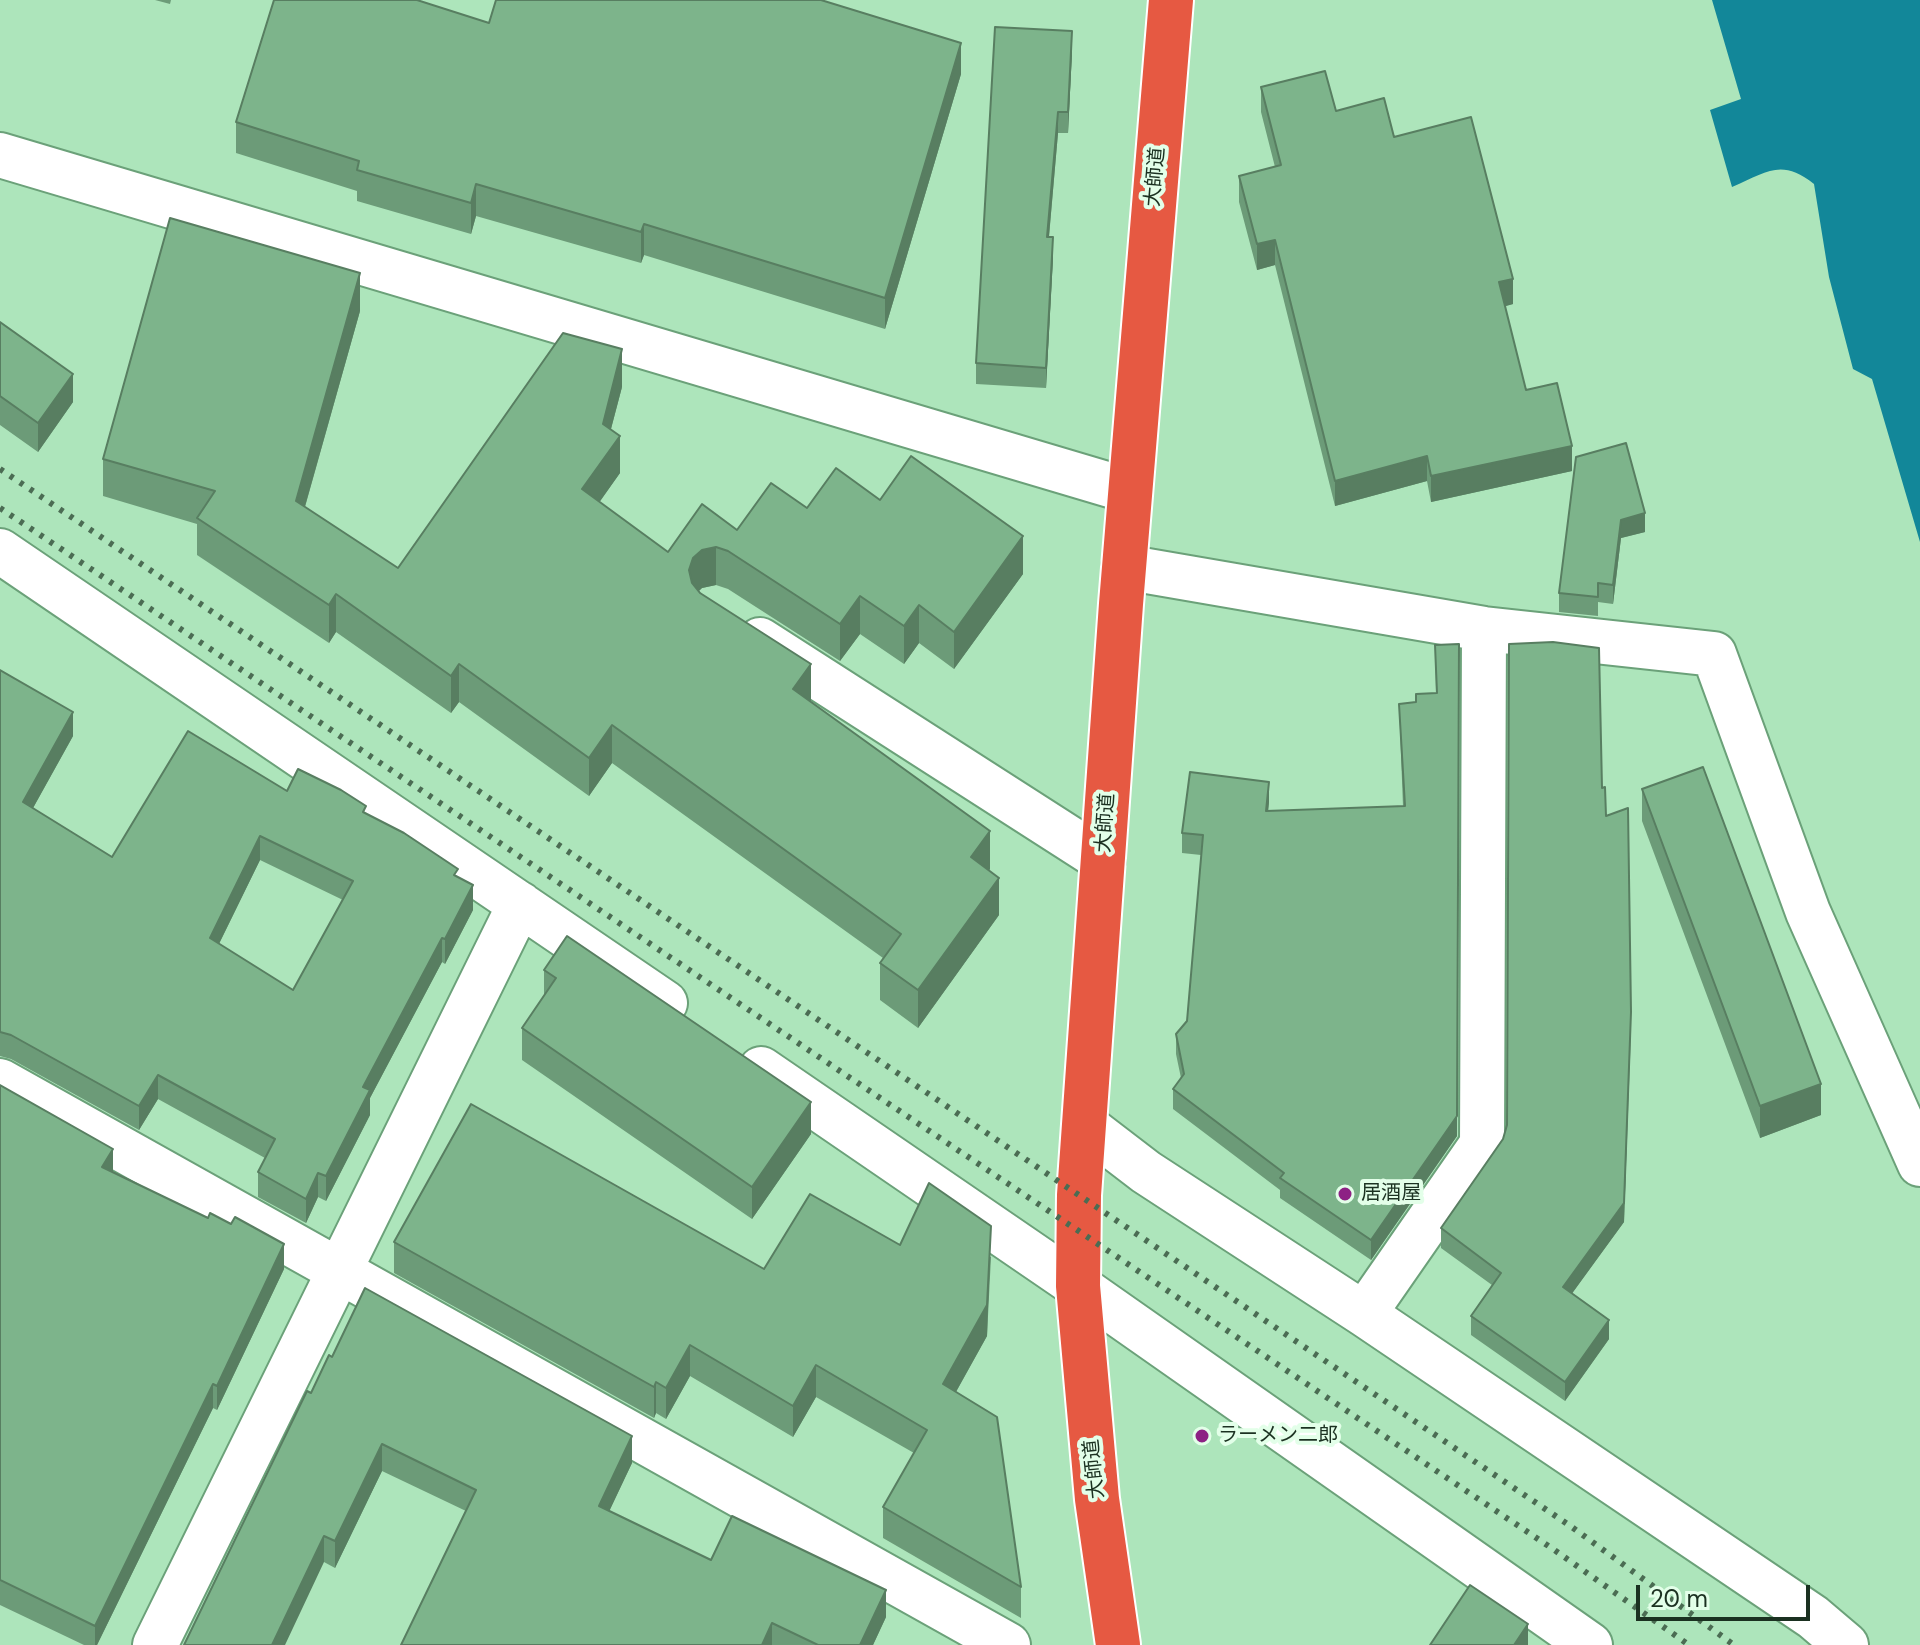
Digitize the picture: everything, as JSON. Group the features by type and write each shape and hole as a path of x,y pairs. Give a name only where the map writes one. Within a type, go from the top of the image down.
{"highway":[{"name":"大師道","path":"1118,1645 1097,1499 1078,1286 1079,1195 1124,567 1171,0"}],"street":[{"path":"0,155 1130,491"},
{"path":"0,551 1078,1286 1590,1645"},
{"path":"1124,567 1484,629 1714,654 1808,912 1920,1164"},
{"path":"727,619 1103,860"},
{"path":"1364,1314 1482,1144 1484,629"},
{"path":"155,1645 520,904"},
{"path":"0,1081 1008,1645"},
{"path":"1086,1126 1146,1172 1364,1314 1813,1617 1846,1645"}],"water":[{"path":"1712,0 1920,0 1920,542 1872,379 1853,369 1829,277 1814,184 1792,171 1774,170 1732,187 1710,110 1741,99"}],"building":[{"path":"274,0 417,0 489,23 496,0 821,0 961,43 885,298 644,224 641,232 476,184 471,203 357,170 359,161 236,122"},
{"path":"995,27 1072,31 1068,112 1058,112 1047,237 1053,237 1046,368 976,363"},
{"path":"1325,71 1336,111 1384,98 1394,137 1471,117 1513,279 1499,282 1526,390 1557,383 1572,446 1431,476 1427,456 1335,481 1275,240 1257,244 1239,176 1281,165 1261,87"},
{"path":"170,218 360,273 296,501 398,568 563,333 622,349 603,424 620,436 582,489 668,552 702,504 737,530 771,483 807,508 836,468 880,500 911,456 1023,536 954,632 919,605 904,626 860,596 840,624 728,551 716,547 702,550 693,558 689,570 692,583 700,593 811,664 793,689 990,831 971,857 999,878 918,990 880,963 901,934 612,725 589,758 459,664 451,676 336,594 329,605 197,518 215,491 103,459"},
{"path":"0,322 73,374 38,423 0,396"},
{"path":"1626,443 1645,513 1621,520 1613,585 1598,583 1598,597 1559,593 1576,457"},
{"path":"1553,642 1599,648 1602,788 1605,787 1606,816 1628,808 1631,1012 1624,1203 1563,1287 1609,1320 1565,1382 1471,1316 1501,1273 1441,1228 1503,1139 1507,1125 1509,644"},
{"path":"1459,644 1457,1116 1371,1240 1280,1178 1284,1173 1173,1089 1184,1074 1176,1034 1187,1021 1203,835 1182,833 1190,772 1269,782 1266,811 1405,806 1399,704 1416,702 1416,694 1437,693 1435,645"},
{"path":"0,670 73,712 23,802 112,857 188,731 287,791 298,769 341,790 366,806 363,812 404,833 458,869 454,875 473,885 363,1087 370,1090 326,1176 318,1173 306,1199 258,1172 275,1139 158,1075 139,1106 11,1035 0,1032","holes":["260,836 353,881 293,990 210,938"]},
{"path":"1703,767 1821,1084 1760,1106 1642,789"},
{"path":"567,936 811,1102 752,1187 522,1028 556,978 544,970"},
{"path":"0,1085 113,1149 102,1167 208,1218 210,1213 231,1224 235,1217 284,1244 217,1386 213,1384 95,1626 0,1580"},
{"path":"471,1104 764,1269 810,1194 900,1245 929,1183 991,1226 987,1305 943,1384 997,1417 1021,1587 883,1507 927,1430 816,1365 793,1406 690,1345 666,1388 656,1382 654,1387 394,1242"},
{"path":"365,1288 632,1436 599,1506 711,1560 732,1516 886,1590 860,1645 818,1645 772,1623 762,1645 401,1645 476,1490 382,1444 335,1541 324,1536 272,1645 184,1645 307,1391 311,1393 329,1355 332,1357"},
{"path":"1470,1585 1528,1624 1514,1645 1430,1645"}],"railway":[{"path":"0,469 1569,1525 1734,1645"},
{"path":"0,508 1553,1549 1689,1645"}],"place":[{"name":"居酒屋","path":"1345,1194"},
{"name":"ラーメン二郎","path":"1202,1436"}]}
